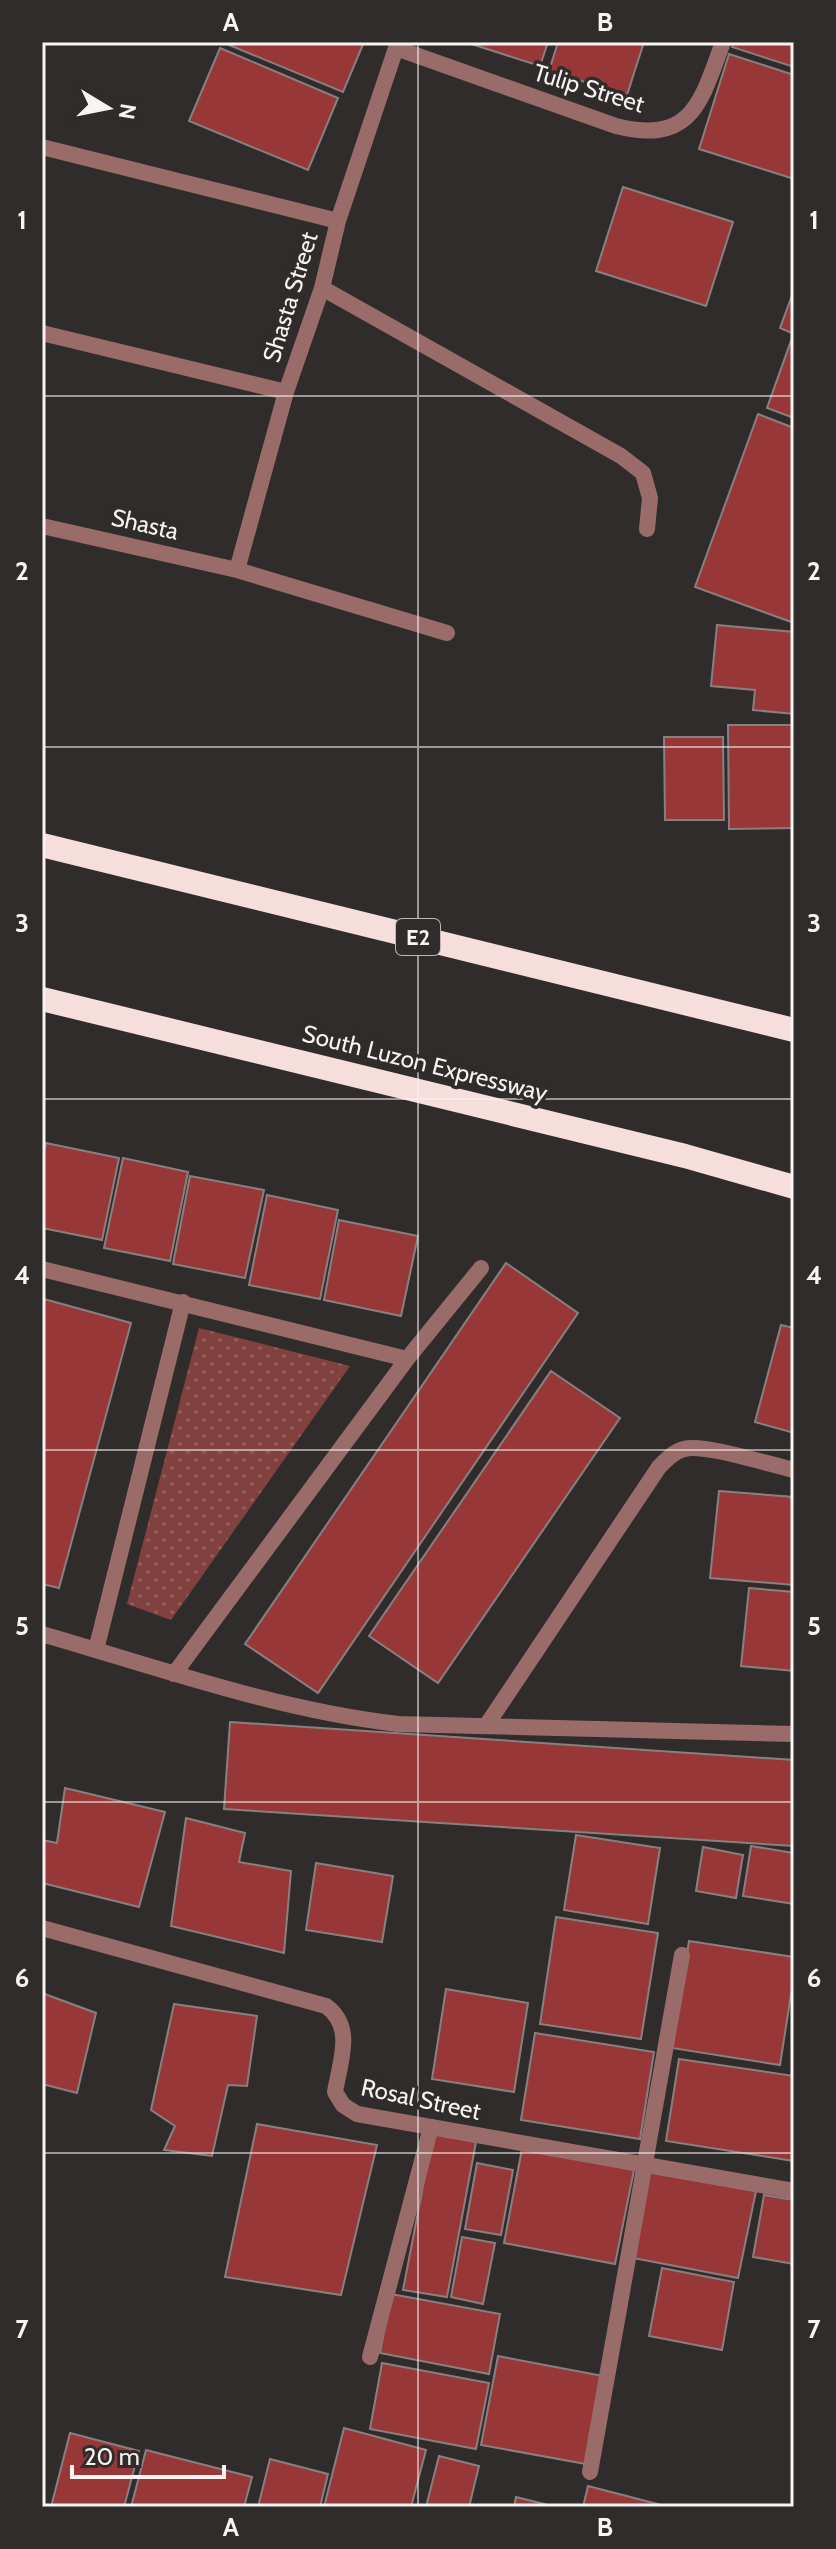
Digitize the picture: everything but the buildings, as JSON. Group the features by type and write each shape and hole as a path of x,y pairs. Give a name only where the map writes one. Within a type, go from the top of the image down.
{"highway":[{"name":"E2","path":"42,845 794,1030"},
{"name":"South Luzon Expressway","path":"42,999 685,1156 794,1187"}],"street":[{"name":"Tulip Street","path":"397,45 642,133 666,129 688,117 703,98 723,42"},
{"name":"Shasta Street","path":"237,570 286,392 322,288 338,221 397,45"},
{"path":"42,147 338,221"},
{"path":"322,288 621,456 643,473 650,498 647,529"},
{"path":"42,333 286,392"},
{"name":"Shasta","path":"42,526 237,570 447,633"},
{"path":"174,1674 407,1359 481,1268"},
{"path":"42,1269 407,1359"},
{"path":"96,1650 183,1302"},
{"path":"486,1726 659,1467 671,1455 686,1448 704,1448 794,1470"},
{"path":"42,1634 174,1674 345,1718 398,1724 794,1734"},
{"name":"Rosal Street","path":"42,1928 326,2006 338,2015 345,2032 335,2092 343,2105 357,2114 794,2191"},
{"path":"590,2472 682,1955"},
{"path":"370,2357 431,2127"}],"shaded area":[{"path":"199,1328 350,1366 171,1620 127,1604"}]}
